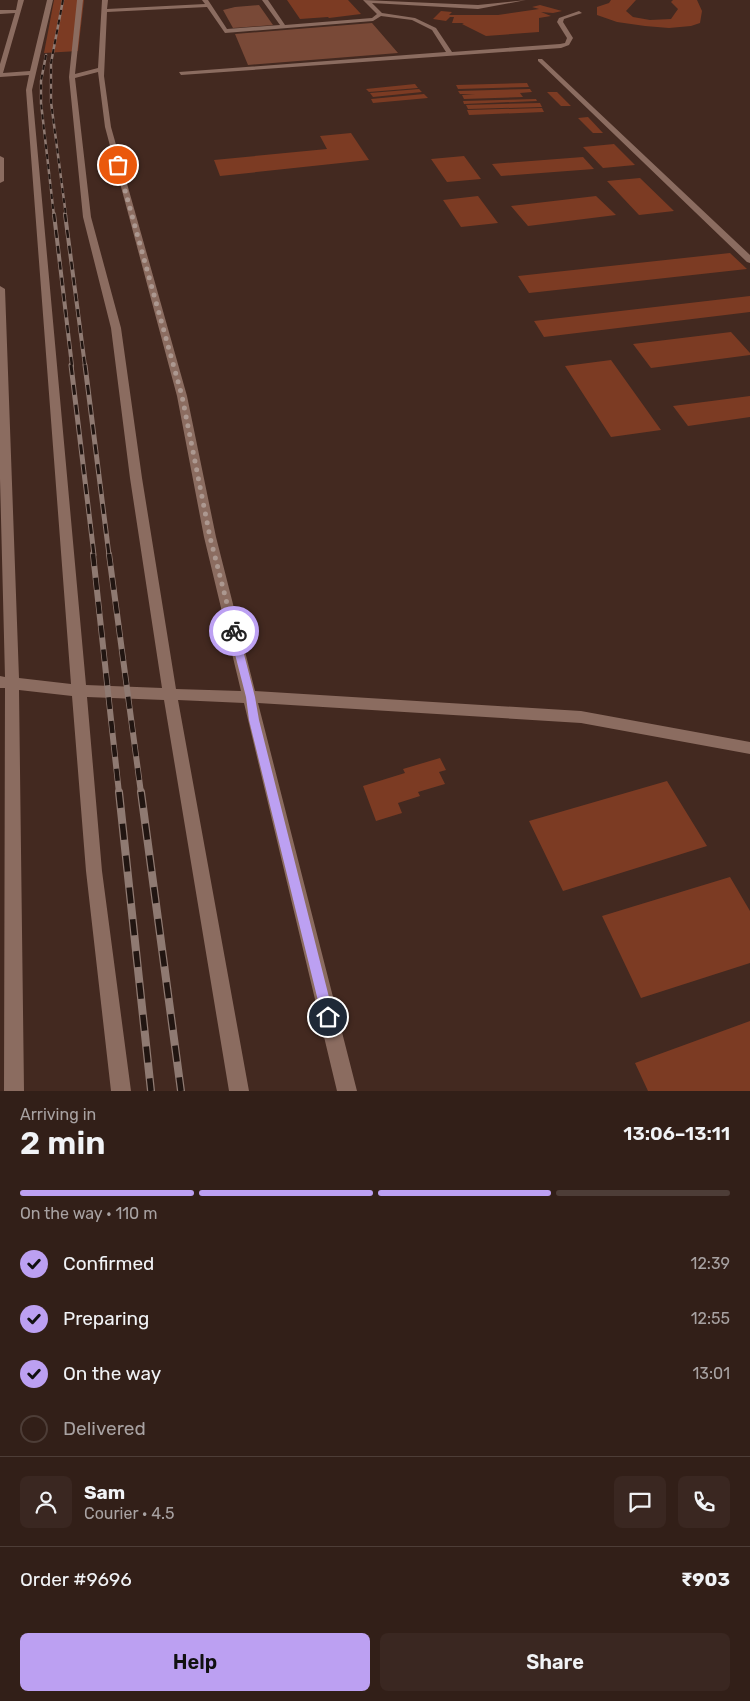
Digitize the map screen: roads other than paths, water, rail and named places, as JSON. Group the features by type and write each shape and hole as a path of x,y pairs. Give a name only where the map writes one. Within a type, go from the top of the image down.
{"street":[{"path":"22,0 0,74 33,73"},
{"path":"50,0 30,90 35,167 50,326 94,872 121,1091"},
{"path":"80,0 72,77 87,217 116,328 136,478 170,694 239,1091"},
{"path":"266,0 283,26"},
{"path":"367,1 478,6 523,0"},
{"path":"367,1 380,14 413,19 434,29 451,55"},
{"path":"346,1091 254,720 251,697 210,537 182,396 141,254 108,127 101,69 104,5 206,2 224,31 373,19 380,14"},
{"path":"0,12 18,11"},
{"path":"181,73 451,55 567,44 570,38 560,22 562,18 579,13"},
{"path":"540,60 750,260"},
{"path":"72,77 101,69"},
{"path":"0,158 0,182"},
{"path":"0,289 14,1091"},
{"path":"6,683 78,691 251,697 581,717 750,748"}],"railway":[{"path":"63,0 51,63 51,102 66,216"},
{"path":"46,55 41,81 41,103 54,216"},
{"path":"54,214 72,366"},
{"path":"65,214 85,366"},
{"path":"71,365 94,555"},
{"path":"85,365 109,555"},
{"path":"93,554 119,793"},
{"path":"109,554 141,793"},
{"path":"119,792 151,1091"},
{"path":"141,792 181,1091"}]}
